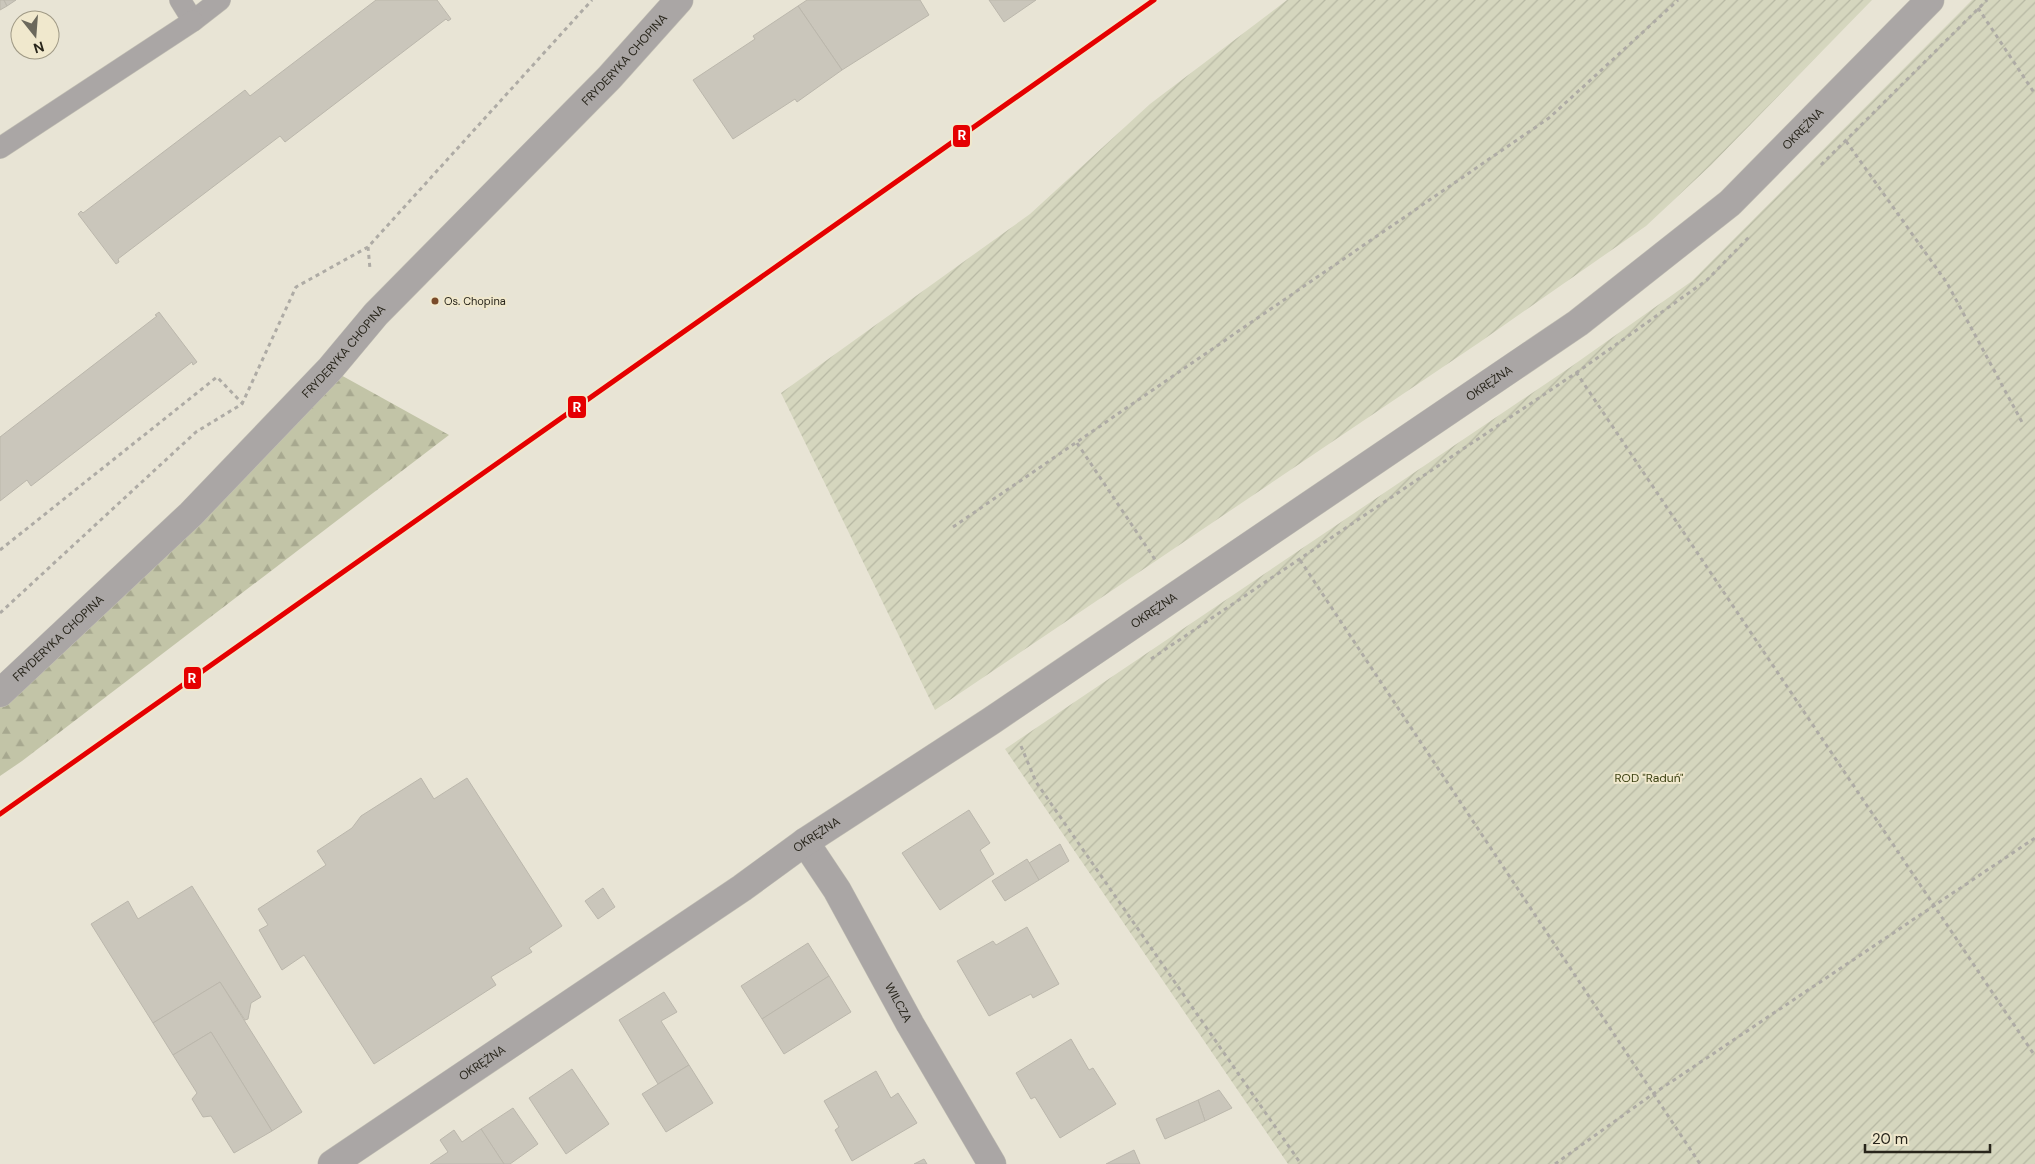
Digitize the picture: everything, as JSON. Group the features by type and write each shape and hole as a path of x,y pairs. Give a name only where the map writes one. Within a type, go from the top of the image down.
{"street":[{"name":"FRYDERYKA CHOPINA","path":"0,693 191,514 330,369 376,314 610,78 679,0"},
{"name":"OKRĘŻNA","path":"336,1163 733,894 805,842 999,716 1578,323 1730,203 1930,0"},
{"name":"WILCZA","path":"805,842 837,890 910,1024 992,1164"}],"lane":[{"path":"180,0 193,21"},
{"path":"0,148 193,21 220,0"}],"path":[{"path":"0,613 196,432 242,404 296,287 368,247 592,0"},
{"path":"953,527 1549,118 1678,0"},
{"path":"1978,8 2035,94"},
{"path":"1846,141 1947,283 2023,424"},
{"path":"368,247 370,278"},
{"path":"1572,366 2035,1056"},
{"path":"0,550 217,376 246,409"},
{"path":"1077,443 1156,561"},
{"path":"1300,560 1700,1164"},
{"path":"1020,747 1036,782 1300,1164"},
{"path":"1555,1164 1654,1094 2035,838"}],"green space":[{"path":"1287,0 1872,0 1711,165 1646,226 1480,342 935,710 781,393 1030,214 1150,104"},
{"name":"ROD \"Raduń\"","path":"1972,0 2035,0 2035,1164 1288,1164 1005,749 1572,366 1692,281"},
{"path":"330,369 449,435 0,776 0,678"}],"building":[{"path":"0,0 4,0 7,6 0,10"},
{"path":"4,0 16,0 7,6"},
{"path":"376,0 437,0 451,19 448,21 446,19 285,142 280,136 118,259 119,262 116,264 78,214 81,211 83,213 245,90 250,96"},
{"path":"807,0 920,0 929,15 842,70 798,6"},
{"path":"989,0 1036,0 1004,22"},
{"path":"798,6 842,70 797,102 795,99 733,139 693,80 755,39 753,36"},
{"path":"159,312 197,362 193,365 192,362 31,486 27,480 0,501 0,437 157,316 155,315"},
{"path":"421,778 434,799 467,778 562,926 529,948 532,952 491,977 496,985 374,1064 304,955 282,970 259,930 268,925 258,909 326,865 317,851 352,828 361,816"},
{"path":"969,810 990,843 980,850 994,874 940,910 902,853"},
{"path":"1060,844 1069,861 1039,880 1029,863"},
{"path":"1027,859 1039,880 1005,901 992,881"},
{"path":"192,886 261,997 251,1003 248,1019 245,1020 220,982 153,1023 91,924 128,901 138,919"},
{"path":"603,888 615,907 598,919 585,901"},
{"path":"1027,927 1059,984 1033,998 1031,994 989,1016 957,961 993,941 996,945"},
{"path":"808,943 829,976 762,1019 741,986"},
{"path":"829,976 851,1012 784,1054 762,1019"},
{"path":"220,982 302,1112 272,1131 211,1032 173,1055 153,1023"},
{"path":"664,992 677,1012 661,1021 689,1065 658,1084 619,1020"},
{"path":"211,1032 272,1131 234,1153 211,1116 203,1117 192,1099 197,1093 173,1055"},
{"path":"1071,1039 1089,1070 1093,1068 1116,1104 1060,1138 1035,1097 1031,1099 1016,1073"},
{"path":"689,1065 713,1103 666,1132 642,1094"},
{"path":"572,1069 609,1124 566,1154 529,1098"},
{"path":"876,1071 891,1098 898,1093 917,1123 852,1161 835,1130 839,1127 824,1101"},
{"path":"1219,1090 1232,1108 1205,1121 1198,1100"},
{"path":"1198,1100 1205,1121 1165,1139 1156,1119"},
{"path":"513,1108 538,1144 510,1164 504,1164 481,1129"},
{"path":"481,1129 504,1164 430,1164 448,1152 440,1140 454,1130 462,1142"},
{"path":"1134,1150 1140,1164 1106,1164"},
{"path":"924,1159 927,1164 914,1164"}],"transit line":[{"name":"R","path":"0,814 1154,0"}],"place":[{"name":"Os. Chopina","path":"435,301"}]}
